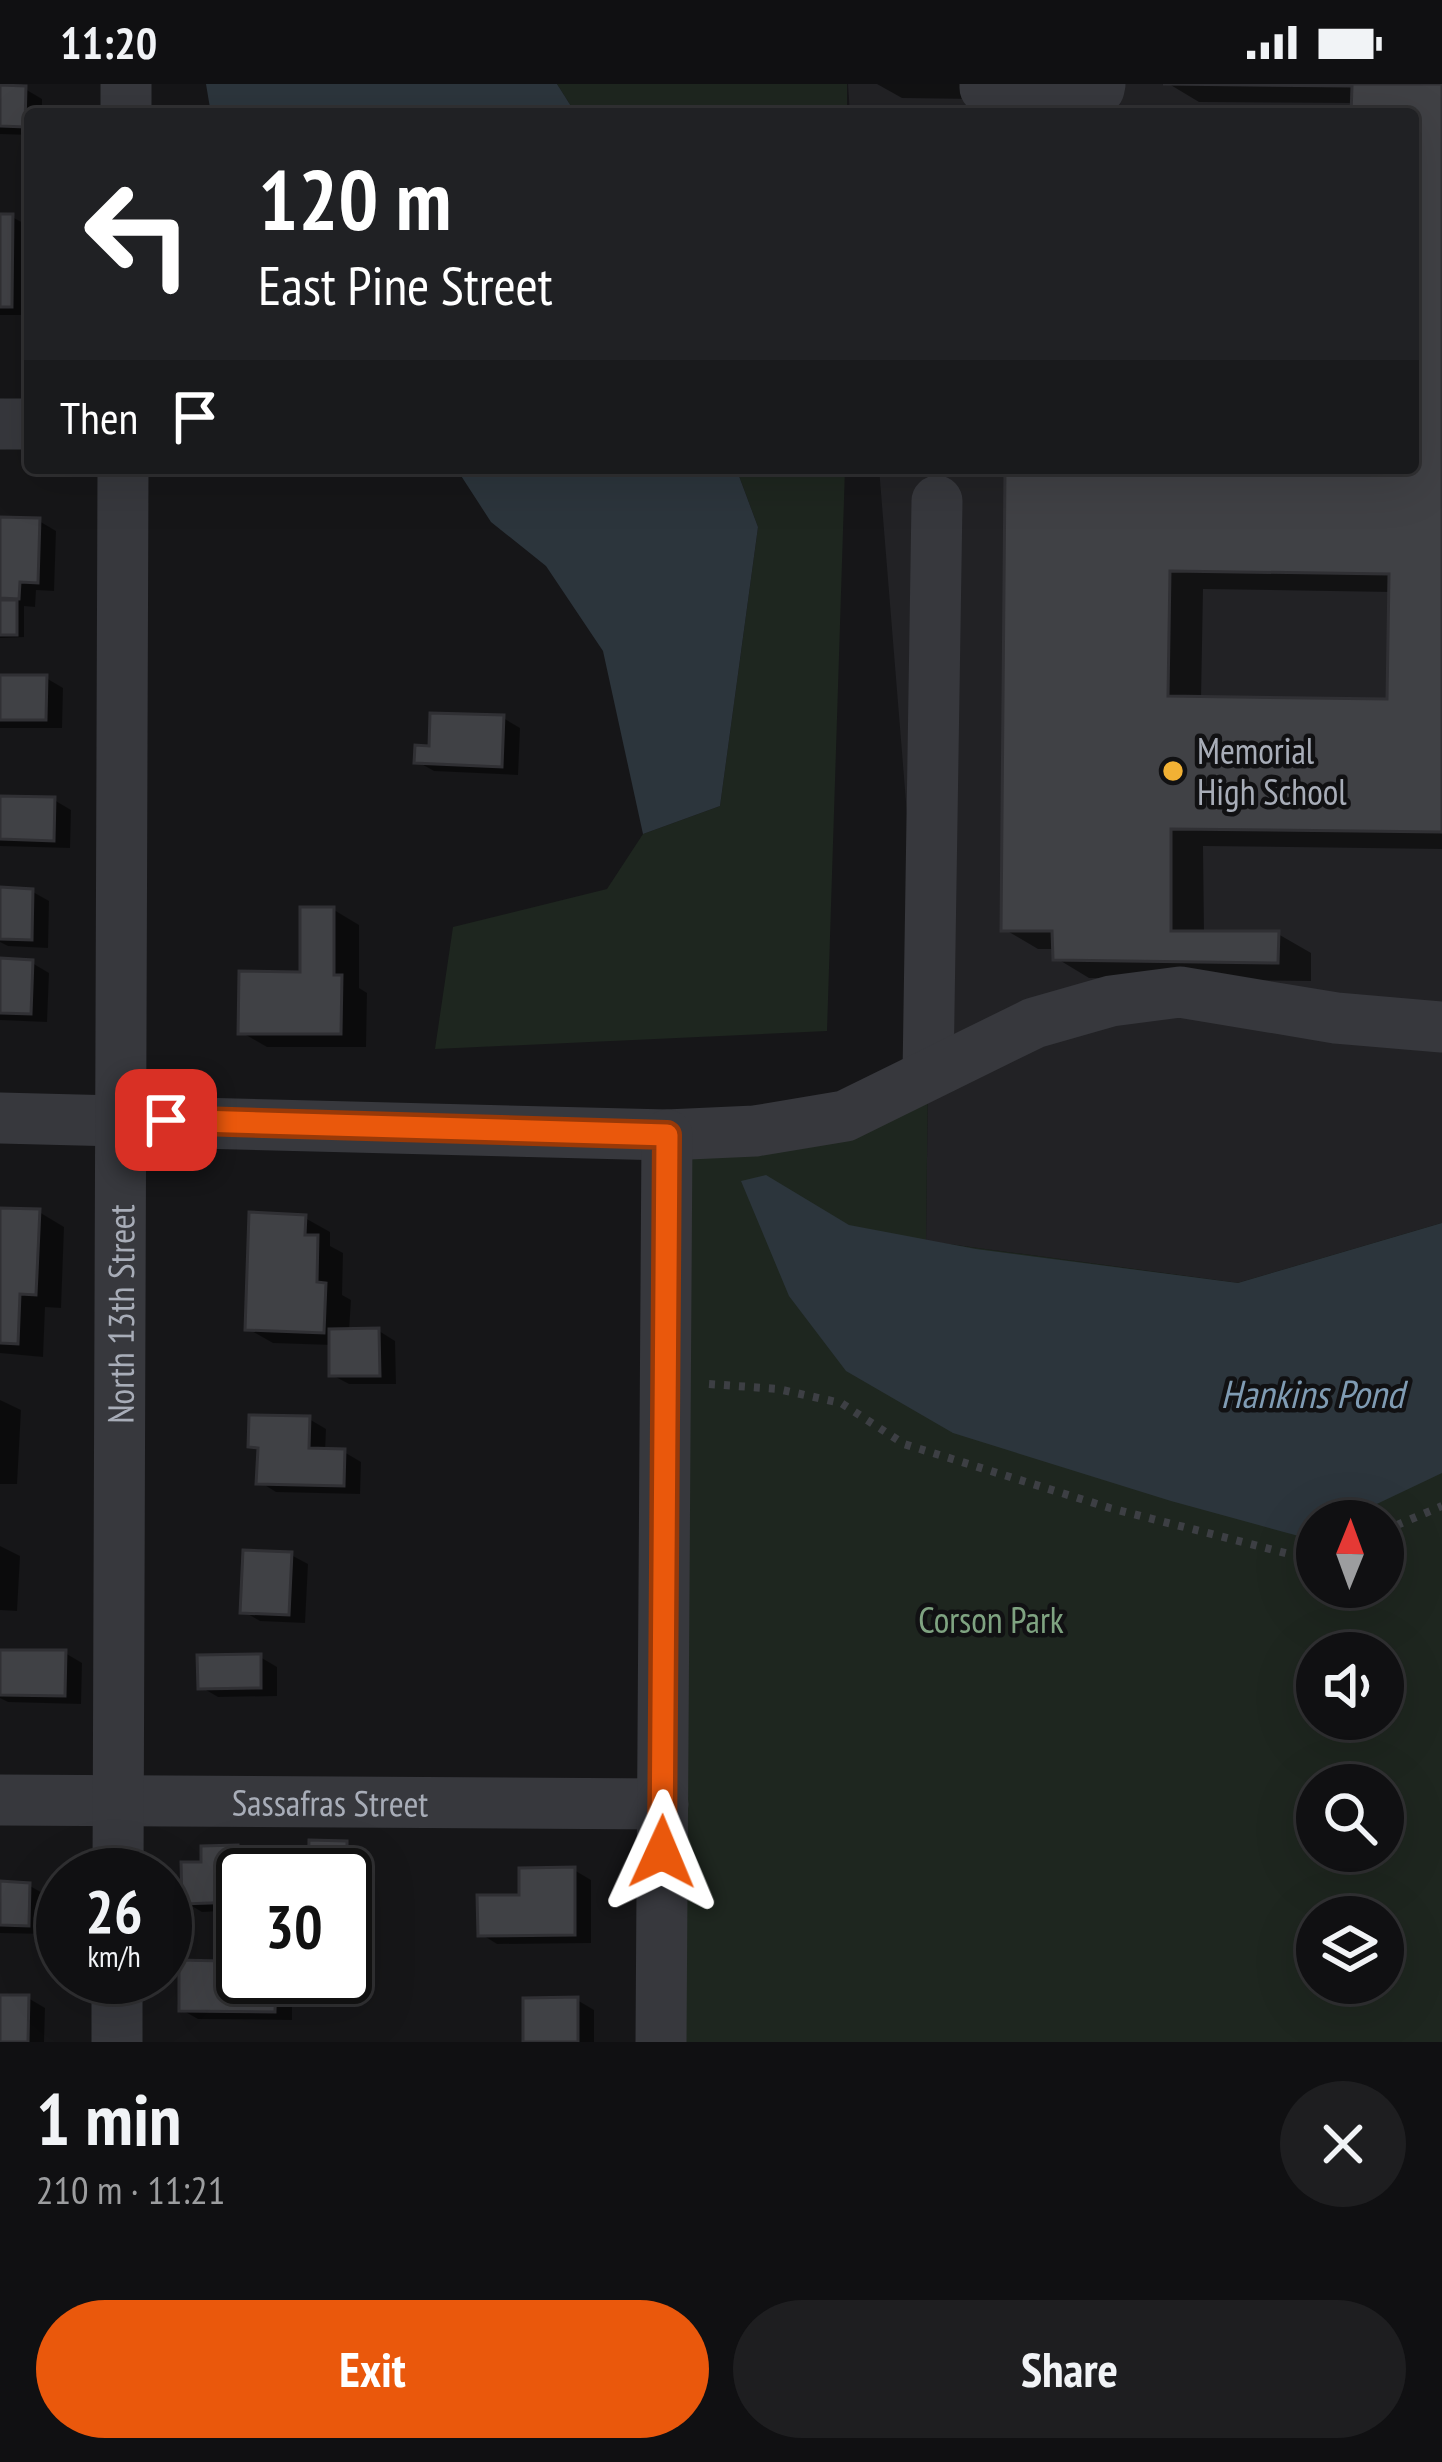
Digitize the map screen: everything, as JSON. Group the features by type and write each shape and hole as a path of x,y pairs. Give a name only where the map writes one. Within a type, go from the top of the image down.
{"street":[{"path":"985,84 985,88 1100,89 1100,84"},
{"name":"North 13th Street","path":"118,1848 123,474"},
{"path":"928,1075 937,502"},
{"path":"0,1118 667,1135 755,1131 845,1116 1034,1023 1111,1000 1180,992 1336,1018 1442,1027"},
{"path":"661,2042 667,1135"},
{"name":"Sassafras Street","path":"0,1800 663,1804"},
{"path":"117,2004 117,2042"}],"path":[{"path":"665,1382 778,1389 841,1402 904,1444 1110,1508 1296,1556"},
{"path":"1404,1522 1442,1506"}],"shaded area":[{"name":"Memorial High School","path":"848,84 1442,84 1442,1223 1238,1283 926,1241 928,1074 879,474 1419,474 1419,108 850,108"}],"green space":[{"path":"557,84 847,84 847,108 572,108"},
{"path":"738,474 845,474 827,1031 435,1049 453,927 607,889 643,834 720,806 758,527"},
{"name":"Corson Park","path":"928,1074 926,1241 1238,1283 1442,1223 1442,2042 661,2042 667,1135"}],"water":[{"path":"206,84 557,84 572,108 210,108"},
{"path":"460,474 738,474 758,527 720,806 643,834 603,651 546,566 491,522"},
{"name":"Hankins Pond","path":"766,1175 849,1225 976,1249 1238,1283 1442,1223 1442,1473 1385,1500 1296,1500 1296,1535 953,1433 846,1371 789,1296 741,1181"}],"building":[{"path":"1163,84 1442,84 1442,832 1171,829 1171,931 1279,931 1278,963 1053,960 1052,931 1001,931 1005,474 1419,474 1419,108 1351,108 1352,86","holes":["1170,571 1389,574 1387,699 1168,696"]},
{"path":"0,85 26,86 24,127 0,126"},
{"path":"0,214 13,214 12,307 0,307"},
{"path":"0,517 40,518 38,583 20,582 19,599 0,598"},
{"path":"0,600 17,600 17,635 0,635"},
{"path":"0,675 47,675 46,720 0,720"},
{"path":"430,713 504,715 502,767 414,763 415,745 429,746"},
{"path":"0,796 55,797 54,841 0,839"},
{"path":"0,887 33,889 32,940 0,939"},
{"path":"300,907 334,907 334,975 342,975 341,1034 238,1034 239,971 300,972"},
{"path":"0,958 33,960 31,1014 0,1013"},
{"path":"0,1208 40,1209 36,1295 20,1294 18,1344 0,1343"},
{"path":"249,1212 306,1215 305,1235 318,1235 317,1282 326,1283 324,1333 245,1330"},
{"path":"379,1328 380,1376 329,1376 329,1329"},
{"path":"249,1415 310,1416 309,1448 345,1449 344,1486 256,1484 258,1448 248,1447"},
{"path":"243,1550 292,1552 289,1615 240,1613"},
{"path":"0,1650 66,1650 65,1696 0,1695"},
{"path":"261,1654 261,1688 198,1689 197,1655"},
{"path":"309,1840 347,1841 347,1848 309,1848"},
{"path":"238,1845 216,1848 216,1903 192,1904 192,1862 201,1862 201,1846"},
{"path":"575,1867 575,1935 478,1936 477,1895 519,1895 519,1868"},
{"path":"0,1881 30,1883 29,1926 0,1925"},
{"path":"192,1960 216,1961 216,2004 275,2004 275,2012 179,2011 179,2004 192,2004"},
{"path":"0,1995 29,1995 28,2042 0,2042"},
{"path":"578,1997 578,2042 523,2042 523,1998"}],"place":[{"name":"Memorial High School","path":"1173,771"}],"route":[{"path":"166,1120 667,1135 662,1852"}]}
